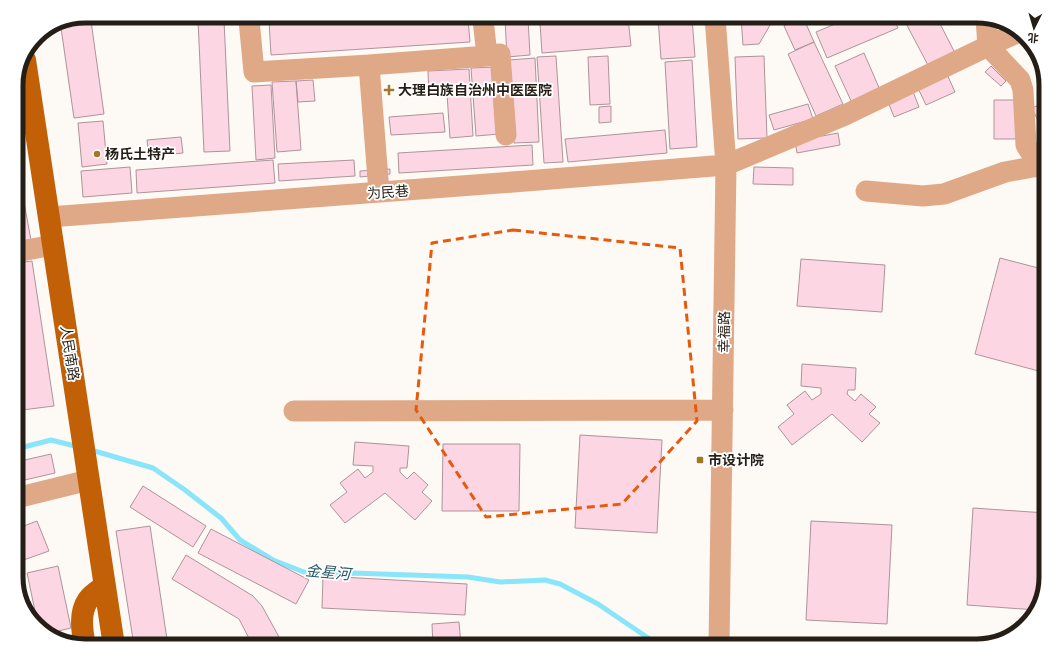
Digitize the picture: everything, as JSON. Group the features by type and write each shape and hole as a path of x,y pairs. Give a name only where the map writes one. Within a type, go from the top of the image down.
{"main road":[{"name":"人民南路","path":"26,66 113,639"},
{"path":"84,639 82,623 84,607 93,594 105,586"}],"street":[{"path":"249,23 254,72 369,65 500,54 506,135"},
{"path":"483,23 487,56"},
{"name":"幸福路","path":"715,23 726,165 719,639"},
{"path":"986,24 988,46 1020,80 1024,90 1026,145 1029,150 1039,155"},
{"name":"为民巷","path":"49,217 726,165 845,115 1013,35"},
{"path":"369,65 379,192"},
{"path":"866,191 923,196 944,194 1005,172 1032,167 1039,161"},
{"path":"23,251 53,245"},
{"path":"294,411 723,410"},
{"path":"23,495 87,470"}],"highlighted area":[{"path":"513,230 680,248 697,421 622,504 486,517 416,410 432,243"}],"building":[{"path":"91,23 104,114 74,118 61,28 73,24"},
{"path":"198,23 224,23 230,151 204,152"},
{"path":"269,23 468,23 470,42 271,55"},
{"path":"505,23 528,23 530,55 507,57"},
{"path":"540,23 629,23 631,46 542,53"},
{"path":"658,23 692,23 695,57 661,59"},
{"path":"741,23 771,23 759,44 743,45"},
{"path":"790,23 806,23 814,42 795,50 784,26"},
{"path":"838,23 896,23 898,28 827,58 816,32"},
{"path":"906,23 940,23 955,53 929,67"},
{"path":"814,42 843,104 816,116 788,54"},
{"path":"864,53 880,90 852,103 835,66"},
{"path":"556,56 563,162 544,163 537,57"},
{"path":"608,56 610,104 590,105 588,57"},
{"path":"764,56 767,138 738,139 735,57"},
{"path":"535,58 539,142 514,143 509,60"},
{"path":"692,60 697,147 670,149 665,62"},
{"path":"991,66 1006,81 1001,86 985,72"},
{"path":"495,67 499,134 476,136 471,68"},
{"path":"469,69 473,136 450,138 447,94 429,95 428,71"},
{"path":"946,72 955,92 926,105 917,86"},
{"path":"313,80 315,101 298,102 296,81"},
{"path":"296,81 301,150 277,152 272,82"},
{"path":"271,85 275,158 256,160 252,86"},
{"path":"912,89 919,107 894,117 887,99"},
{"path":"994,100 1015,100 1016,139 994,139"},
{"path":"808,104 813,119 774,130 769,115"},
{"path":"1039,105 1039,123 1032,108"},
{"path":"611,106 611,122 599,123 599,107"},
{"path":"443,113 445,132 391,135 389,117"},
{"path":"103,121 107,164 82,167 78,123"},
{"path":"665,130 667,153 568,162 565,139"},
{"path":"838,133 840,145 797,153 795,141"},
{"path":"181,137 183,153 149,156 147,140"},
{"path":"532,145 533,165 399,173 398,153"},
{"path":"273,160 275,183 137,193 136,170"},
{"path":"354,160 355,176 279,181 278,164"},
{"path":"130,167 132,193 83,197 81,171"},
{"path":"754,167 793,168 793,185 753,184"},
{"path":"390,169 390,174 360,177 360,171"},
{"path":"23,197 31,240 23,241"},
{"path":"1000,258 1039,268 1039,371 975,354"},
{"path":"801,259 885,265 882,312 797,306"},
{"path":"32,261 54,406 23,410 23,262"},
{"path":"802,364 856,368 855,390 848,390 847,394 855,401 861,394 876,407 869,414 880,423 862,442 832,414 792,445 778,427 794,414 787,405 805,391 812,400 821,394 821,388 801,386"},
{"path":"580,435 662,440 657,533 575,528"},
{"path":"355,442 409,446 407,468 400,468 400,472 407,479 414,472 428,485 422,492 432,501 415,520 385,493 345,523 330,505 347,492 340,483 358,469 365,478 373,472 373,466 353,465"},
{"path":"443,444 520,444 519,511 442,511"},
{"path":"51,454 55,473 23,480 23,460"},
{"path":"143,486 206,526 193,547 130,507"},
{"path":"973,508 1039,513 1039,577 1037,593 1030,610 967,605"},
{"path":"37,521 49,551 23,560 23,526"},
{"path":"811,521 892,525 887,624 806,620"},
{"path":"150,526 167,639 133,639 116,531"},
{"path":"211,529 309,580 296,604 198,553"},
{"path":"186,555 253,596 262,606 280,639 249,639 239,619 172,579"},
{"path":"58,566 71,628 56,632 36,615 27,573"},
{"path":"323,576 467,584 465,615 322,608"},
{"path":"459,622 460,639 433,639 432,624"}],"waterway":[{"name":"金星河","path":"23,447 51,440 79,447"},
{"name":"金星河","path":"91,450 153,468 185,490 221,518 240,540 273,560 309,574 352,573 468,577 500,582 545,580 560,584 598,604 650,639"}],"place":[{"name":"大理白族自治州中医医院","path":"389,90"},
{"name":"杨氏土特产","path":"97,154"},
{"name":"市设计院","path":"700,460"}]}
